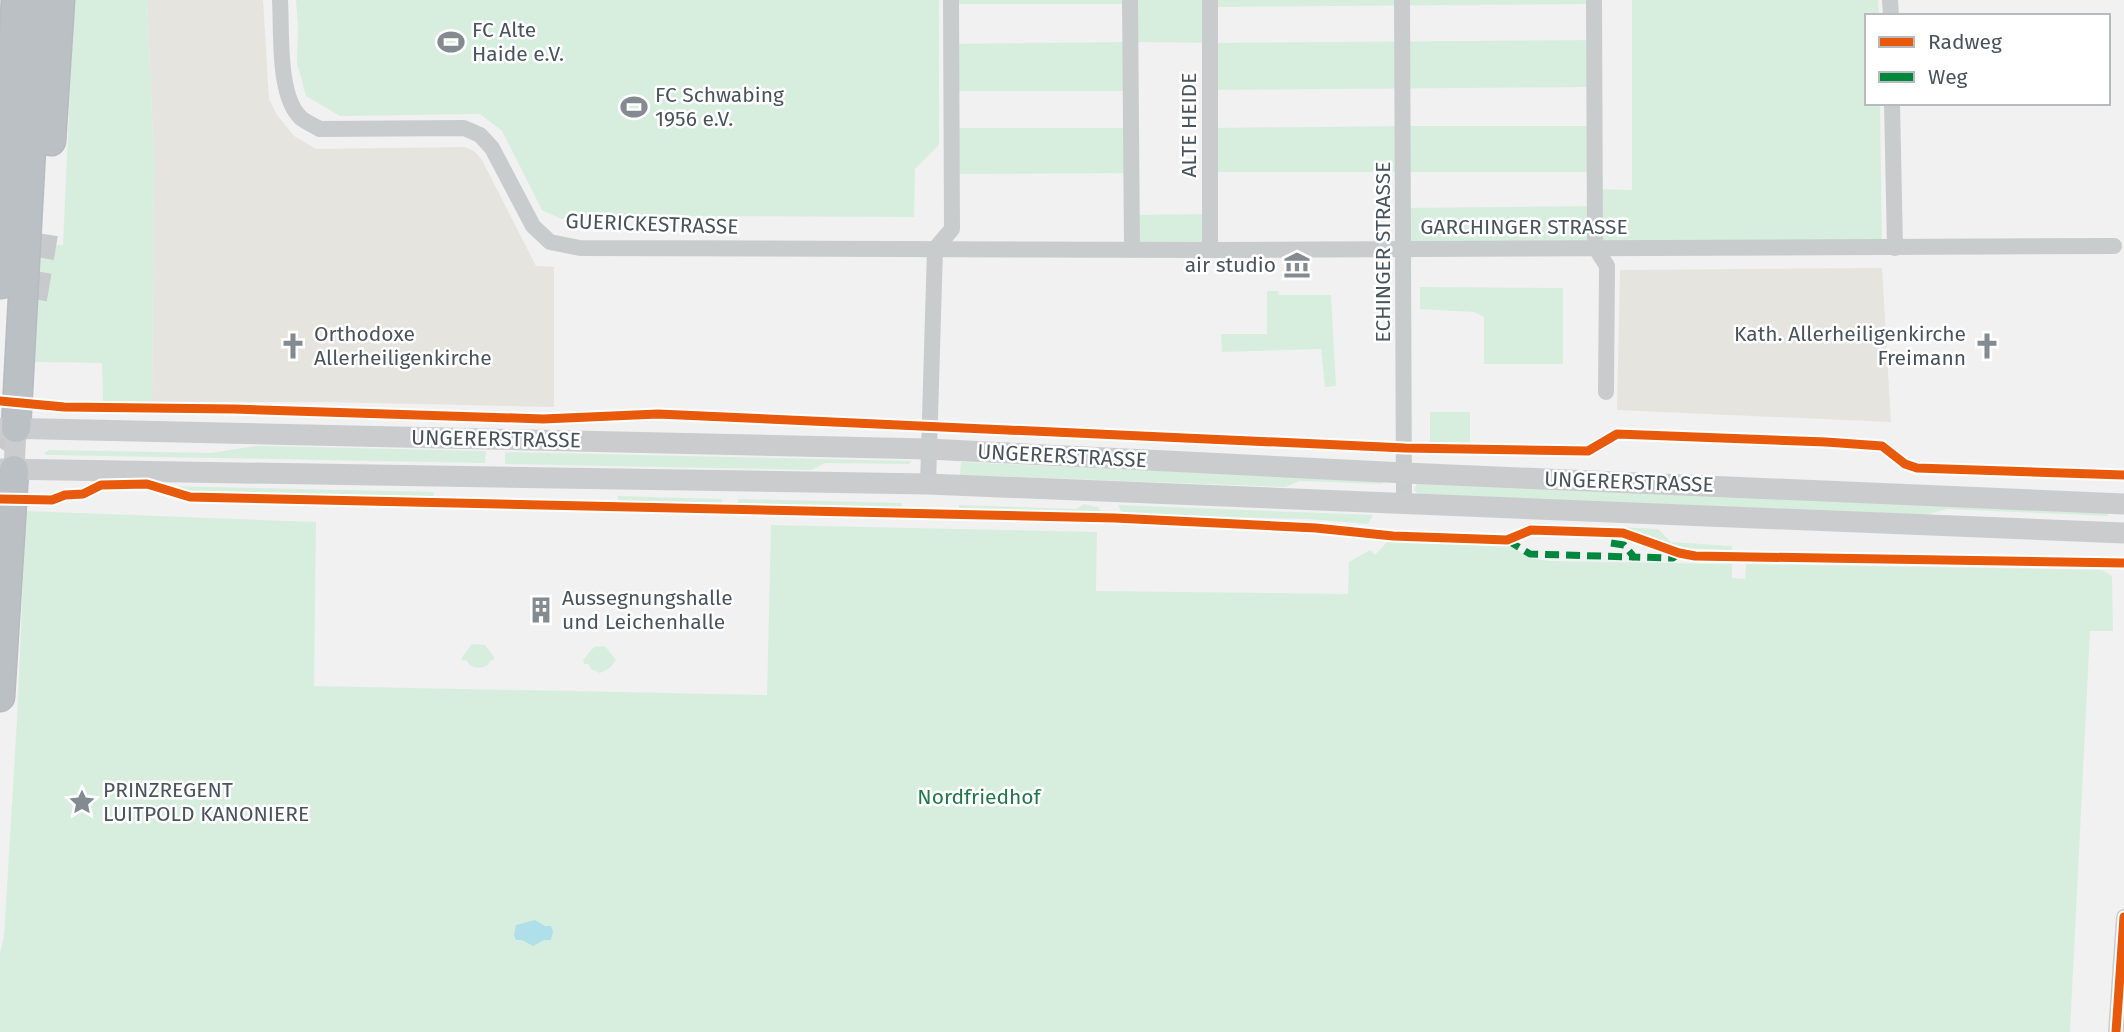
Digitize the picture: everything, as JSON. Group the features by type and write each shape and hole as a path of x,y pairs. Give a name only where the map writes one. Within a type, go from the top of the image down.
{"highway":[{"path":"1,284 16,0"},
{"path":"8,428 21,324 39,0"},
{"path":"44,234 60,0"},
{"path":"0,348 11,339 21,324"},
{"path":"0,697 7,470"}],"main road":[{"name":"UNGERERSTRASSE","path":"8,428 928,449 2124,504"},
{"path":"7,470 8,428"},
{"name":"UNGERERSTRASSE","path":"7,470 928,484 2124,533"}],"street":[{"name":"GUERICKESTRASSE","path":"280,0 284,81 289,101 300,117 320,129 464,128 480,135 492,148 533,226 550,242 580,248 934,249"},
{"path":"928,484 934,249 952,229 951,0"},
{"path":"1130,0 1132,250"},
{"name":"ALTE HEIDE","path":"1210,0 1210,250"},
{"name":"ECHINGER STRASSE","path":"1402,0 1404,504"},
{"path":"1594,0 1595,247 1607,266 1606,392"},
{"path":"1892,105 1895,248"},
{"name":"GARCHINGER STRASSE","path":"934,249 2114,246"},
{"path":"2119,1022 2124,917"}],"shaded area":[{"path":"147,0 263,0 269,99 277,115 294,136 316,149 464,147 474,151 482,160 536,266 554,267 554,407 328,402 152,402 154,158"},
{"path":"1882,268 1891,422 1617,410 1620,270"}],"green space":[{"path":"74,0 147,0 154,158 152,402 103,401 102,363 35,362 33,387 27,387 33,244 63,245"},
{"name":"FC Schwabing 1956 e.V.","path":"296,0 939,0 939,145 915,169 914,217 702,216 561,219 542,210 502,131 480,114 340,116 306,96 297,63"},
{"path":"951,0 1594,0 1594,4 1210,7 1210,43 1594,40 1594,87 1210,90 1209,43 1131,42 1130,91 951,91 951,44 1130,42 1130,4 951,4"},
{"path":"1632,0 1878,0 1879,14 1865,14 1865,105 1880,105 1882,243 1404,248 1404,208 1594,206 1594,189 1632,190"},
{"path":"1594,126 1594,172 1210,172 1210,128"},
{"path":"952,128 1130,128 1131,173 952,174"},
{"path":"1210,214 1210,250 1132,250 1132,215"},
{"path":"1420,287 1563,288 1563,364 1484,364 1484,317 1474,312 1420,309"},
{"path":"1267,291 1278,291 1279,295 1331,295 1336,386 1325,387 1321,349 1222,352 1221,334 1267,334"},
{"path":"33,407 153,409 151,414 52,413"},
{"path":"1430,412 1470,412 1470,442 1430,442"},
{"path":"255,446 486,451 485,463 44,453 49,450 211,453"},
{"path":"505,452 911,461 909,464 825,463 811,470 505,464"},
{"path":"961,462 1383,482 1300,481 1285,487 960,475"},
{"path":"1417,483 2107,511 2108,516 1947,509 1926,515 1418,494 1414,490"},
{"path":"166,486 434,492 433,498 189,494"},
{"path":"618,496 722,499 721,506 618,504"},
{"path":"738,499 902,503 901,510 738,507"},
{"path":"1083,504 1098,507 1103,515 959,510 959,505 1077,509"},
{"path":"1118,505 1373,515 1368,524 1308,519 1123,515"},
{"name":"Nordfriedhof","path":"26,511 316,522 314,686 767,695 771,525 1097,532 1096,591 1348,594 1349,562 1370,550 1375,555 1388,541 1507,544 1530,558 1549,561 1732,564 1732,578 1745,579 1746,564 2102,570 2112,576 2113,631 2090,631 2070,1032 0,1032 0,953 4,937 17,720"},
{"path":"1529,523 1658,529 1671,542 1732,546 1732,550 1675,548 1625,530 1528,527"},
{"path":"472,644 485,645 494,660 479,668 473,667 466,660 462,661"},
{"path":"605,646 616,660 610,668 600,673 584,664 583,660 594,647"}],"water":[{"path":"535,920 545,926 551,926 551,940 544,940 533,946 516,940 516,925"}],"tunnel":[{"path":"33,299 44,234"},
{"path":"0,448 5,440 12,404"}],"marked path":[{"path":"1507,540 1530,554 1634,557"},
{"path":"1611,543 1624,545 1634,557 1673,558 1677,555"}],"cycle path":[{"path":"0,401 64,407 234,409 543,419 658,414 1405,448 1588,451 1617,434 1882,446 1905,464 1917,468 2124,475"},
{"path":"0,499 52,500 65,495 83,494 101,485 147,484 190,497 1115,518 1316,528 1393,536 1507,540 1531,530 1623,533 1695,556 2124,563"},
{"path":"2116,1032 2124,917"}],"place":[{"name":"FC Alte Haide e.V.","path":"451,42"},
{"name":"FC Schwabing 1956 e.V.","path":"634,107"},
{"name":"air studio","path":"1297,265"},
{"name":"Orthodoxe Allerheiligenkirche","path":"293,346"},
{"name":"Kath. Allerheiligenkirche Freimann","path":"1987,346"},
{"name":"Aussegnungshalle und Leichenhalle","path":"541,610"},
{"name":"PRINZREGENT LUITPOLD KANONIERE","path":"82,802"}]}
